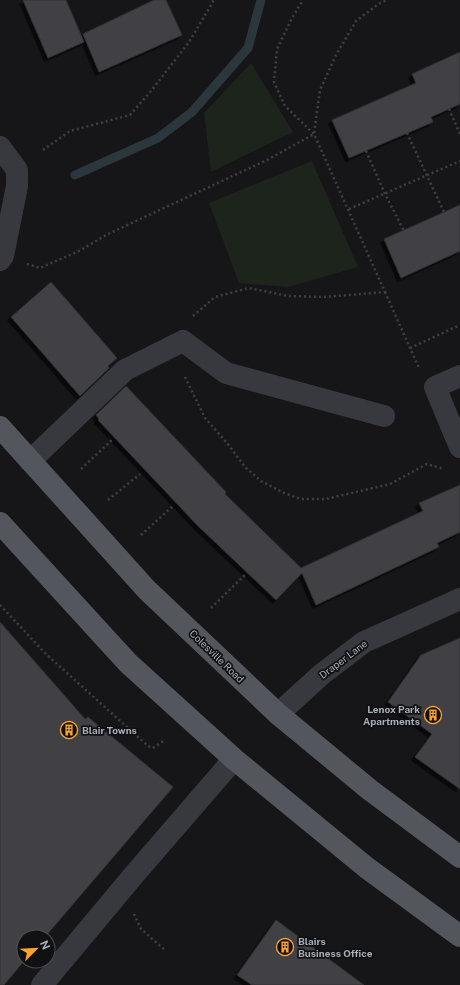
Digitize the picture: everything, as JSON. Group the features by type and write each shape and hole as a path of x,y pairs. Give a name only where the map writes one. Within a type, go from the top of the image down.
{"main road":[{"name":"Colesville Road","path":"0,427 147,590 278,714 370,790 460,857"},
{"path":"0,523 128,663 234,759 368,868 460,936"}],"street":[{"path":"0,147 17,170 17,186 0,260"},
{"path":"30,460 125,370 183,341 226,373 384,416"},
{"path":"460,376 435,387 460,447"},
{"name":"Draper Lane","path":"278,714 322,674 364,642 460,599"},
{"path":"42,985 133,876 234,759"}],"path":[{"path":"43,150 70,131 130,115 151,91 189,42 214,0"},
{"path":"192,317 215,297 249,288 288,296 324,297 385,292 314,134 285,106 274,82 277,49 292,18 303,0"},
{"path":"314,134 320,90 336,55 356,21 380,3 387,0"},
{"path":"448,109 460,134"},
{"path":"407,133 444,212"},
{"path":"40,268 81,250 106,235 267,160 314,134"},
{"path":"366,151 385,194 404,230"},
{"path":"348,209 460,161"},
{"path":"410,348 460,325"},
{"path":"171,348 205,418 227,443 245,467 261,481 284,493 301,499 326,499 390,484 427,464 447,470"},
{"path":"81,469 114,438"},
{"path":"108,500 140,474"},
{"path":"141,535 172,507"},
{"path":"211,608 247,573"},
{"path":"0,605 46,654 148,746 153,748 165,740"},
{"path":"133,912 141,929 166,951"}],"shaded area":[{"path":"251,63 293,132 211,172 204,113"},
{"path":"312,161 358,267 288,287 239,283 209,203"}],"building":[{"path":"23,0 66,0 84,42 48,58"},
{"path":"154,0 166,0 182,35 99,72 83,34"},
{"path":"460,52 460,104 431,117 433,122 349,158 332,120 416,83 412,74"},
{"path":"460,205 460,251 401,278 384,239"},
{"path":"51,282 117,358 108,366 109,368 80,396 11,317"},
{"path":"126,386 226,492 225,494 301,568 423,511 419,503 460,485 460,532 437,543 439,547 316,605 302,573 276,600 197,525 98,420 99,419 96,415"},
{"path":"0,622 85,719 88,717 173,787 52,929 16,929 16,969 17,969 4,985 0,985"},
{"name":"Lenox Park Apartments","path":"460,638 460,789 415,757 432,734 388,702 421,655"},
{"name":"Blairs Business Office","path":"276,920 364,985 252,985 237,975"}],"waterway":[{"path":"75,175 158,138 192,112 248,48 261,0"}],"place":[{"name":"Lenox Park Apartments","path":"433,715"},
{"name":"Blair Towns","path":"69,730"},
{"name":"Blairs Business Office","path":"285,947"}]}
